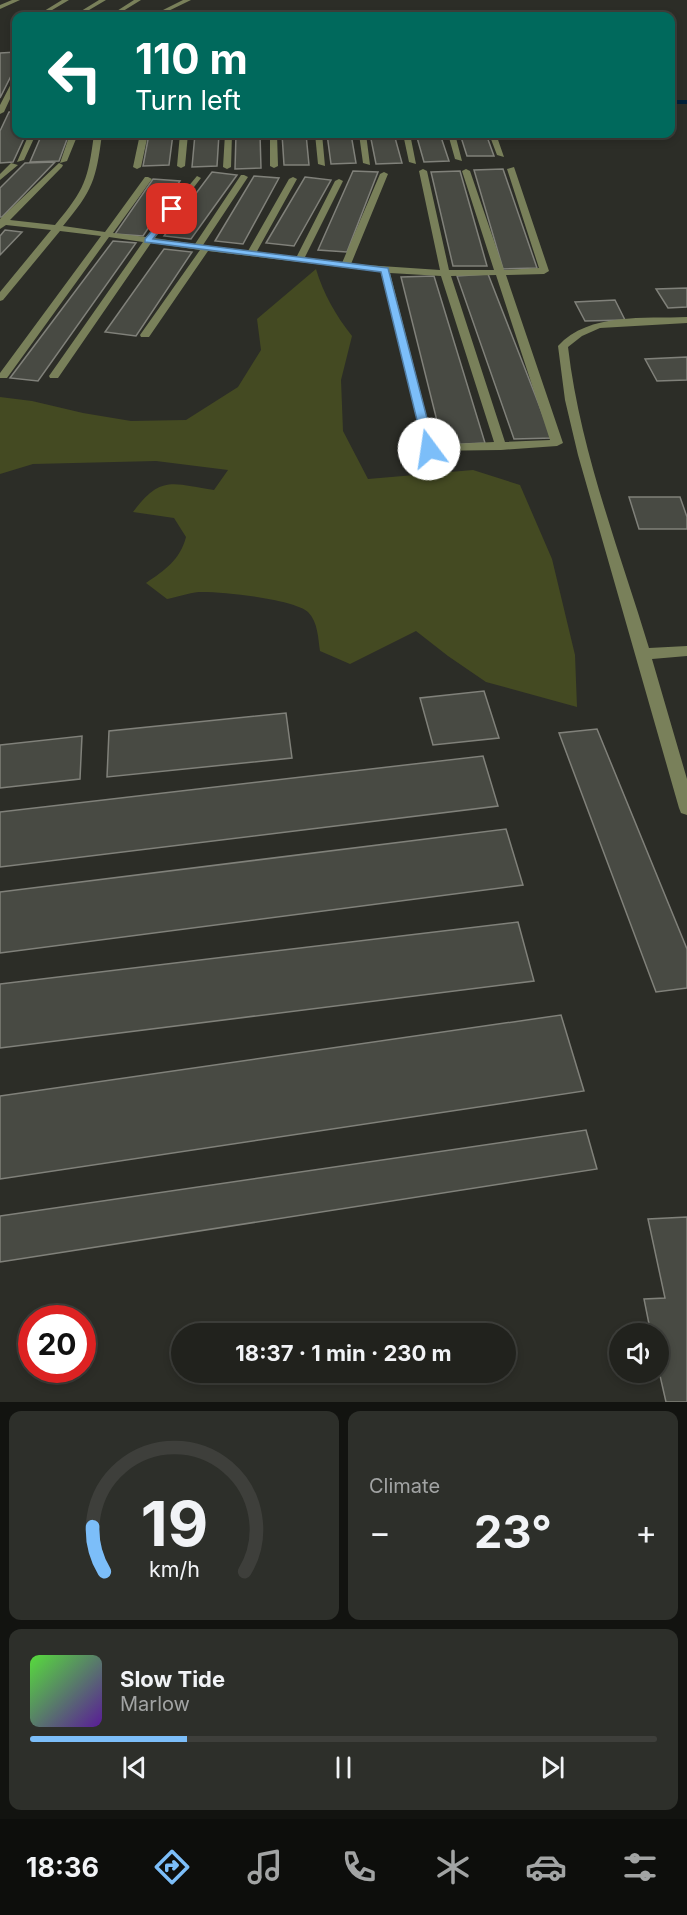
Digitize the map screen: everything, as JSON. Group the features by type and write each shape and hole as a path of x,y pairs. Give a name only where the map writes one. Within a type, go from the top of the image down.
{"street":[{"path":"0,7 17,0"},
{"path":"46,12 66,0"},
{"path":"83,12 103,0"},
{"path":"118,12 138,0"},
{"path":"162,12 188,0"},
{"path":"3,110 12,89"},
{"path":"0,178 17,163 30,138"},
{"path":"1,224 61,163 72,138"},
{"path":"0,298 82,198 93,173 97,138"},
{"path":"137,167 143,138"},
{"path":"180,166 184,138"},
{"path":"227,167 228,138"},
{"path":"273,138 274,166"},
{"path":"319,138 322,164"},
{"path":"363,138 367,163"},
{"path":"407,138 413,162"},
{"path":"452,138 459,159"},
{"path":"494,138 501,155"},
{"path":"1,224 59,228 385,270 445,273 544,271 511,170"},
{"path":"423,171 445,273 501,447"},
{"path":"385,270 429,449 557,443 466,171"},
{"path":"346,265 384,174"},
{"path":"145,335 202,248 244,177"},
{"path":"54,376 148,241 197,178"},
{"path":"3,376 148,179"},
{"path":"251,254 293,179"},
{"path":"299,260 339,181"},
{"path":"687,320 598,325 578,334 563,346 564,366 588,471 644,654 687,808"},
{"path":"644,654 687,651"}],"green space":[{"path":"316,269 331,304 352,336 341,380 343,431 368,479 473,470 520,485 552,559 575,655 577,707 486,682 416,631 350,664 320,651 314,620 300,607 272,600 222,593 199,592 167,599 146,583 176,558 186,537 174,518 133,512 152,492 169,484 214,490 228,470 156,461 33,464 0,474 0,397 32,401 131,421 186,420 238,387 261,350 257,319"}],"building":[{"path":"12,52 12,74 0,98 0,53"},
{"path":"9,112 12,112 12,138 24,138 13,162 0,163 0,131"},
{"path":"40,138 68,138 59,161 30,162"},
{"path":"148,138 172,138 169,165 143,166"},
{"path":"195,138 219,138 217,166 192,167"},
{"path":"236,138 260,138 261,168 235,169"},
{"path":"282,138 306,138 309,165 284,165"},
{"path":"328,138 352,138 356,163 331,164"},
{"path":"371,138 395,138 402,163 376,164"},
{"path":"417,138 441,138 449,161 424,162"},
{"path":"461,138 487,138 494,156 467,156"},
{"path":"55,162 0,217 0,188 25,163"},
{"path":"503,169 537,268 503,269 474,170"},
{"path":"353,171 378,172 347,252 318,250"},
{"path":"460,171 487,266 453,266 431,172"},
{"path":"212,172 237,175 191,239 164,236"},
{"path":"254,176 279,178 243,244 215,241"},
{"path":"305,177 331,180 294,246 266,243"},
{"path":"153,179 180,181 143,236 115,234"},
{"path":"5,230 22,232 0,255 0,236"},
{"path":"113,241 136,243 38,381 10,378"},
{"path":"164,249 192,252 136,336 105,332"},
{"path":"488,274 552,438 514,439 457,276"},
{"path":"434,276 485,443 443,445 401,277"},
{"path":"687,288 687,307 668,308 656,289"},
{"path":"615,300 625,320 585,321 575,302"},
{"path":"687,357 687,380 657,381 645,359"},
{"path":"629,497 680,497 687,517 687,529 639,529"},
{"path":"484,691 499,738 433,745 420,698"},
{"path":"286,713 292,758 107,777 109,731"},
{"path":"597,729 687,949 687,988 656,992 559,733"},
{"path":"82,736 80,779 0,788 0,745"},
{"path":"483,756 498,806 0,867 0,812"},
{"path":"506,829 523,885 0,953 0,892"},
{"path":"518,922 534,981 0,1048 0,984"},
{"path":"561,1015 584,1091 0,1179 0,1096"},
{"path":"586,1130 597,1169 0,1262 0,1216"},
{"path":"687,1217 687,1402 666,1402 662,1383 669,1383 669,1323 649,1323 644,1299 665,1298 648,1219"}],"waterway":[{"path":"675,102 687,102"}],"route":[{"path":"172,209 148,241 385,270 429,449"}]}
